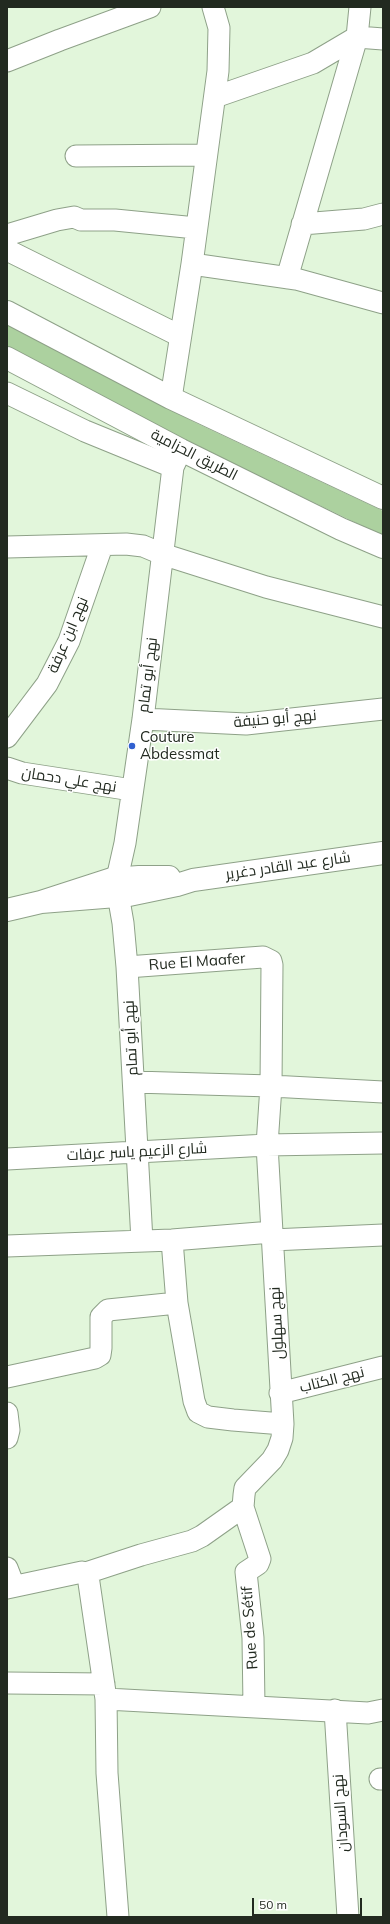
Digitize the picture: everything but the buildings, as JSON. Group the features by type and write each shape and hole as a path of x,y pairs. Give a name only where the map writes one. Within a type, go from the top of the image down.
{"main road":[{"path":"7,312 171,398 383,498"},
{"name":"الطريق الحزامية","path":"7,358 177,458 383,547"},
{"name":"شارع عبد القادر دغرير","path":"7,910 41,902 174,878 192,880 383,853"}],"street":[{"path":"7,61 150,7"},
{"path":"171,398 192,264 218,71 219,28 214,7"},
{"path":"287,278 356,37 360,7"},
{"path":"215,97 314,63 356,37 383,39"},
{"path":"76,156 206,155"},
{"path":"302,224 364,219 383,214"},
{"path":"7,235 57,220 74,217 80,220 115,220 196,228"},
{"path":"7,250 180,336"},
{"path":"192,264 287,278 383,304"},
{"path":"7,393 85,431 177,458"},
{"name":"نهج أبو تمام","path":"142,1240 136,1153 134,1082 123,923 123,887 125,843 162,554 177,458"},
{"path":"7,547 102,546 126,544 143,546 162,554 266,586 383,617"},
{"name":"نهج ابن عرفة","path":"7,737 47,684 69,641 102,546"},
{"name":"نهج أبو حنيفة","path":"142,719 246,724 383,708"},
{"name":"نهج علي دحمان","path":"7,768 22,773 132,790"},
{"name":"Rue El Maafer","path":"127,967 263,957 267,958"},
{"name":"نهج سهلول","path":"84,1573 192,1541 202,1536 244,1497 272,1460 278,1450 282,1438 283,1424 280,1394 267,1145 271,1086 272,966 267,958"},
{"path":"134,1082 271,1086 383,1092"},
{"name":"شارع الزعيم ياسر عرفات","path":"7,1159 267,1145 383,1143"},
{"path":"7,1246 272,1236 383,1235"},
{"path":"172,1240 177,1303 194,1401 198,1412 208,1417 283,1424"},
{"path":"7,1377 95,1358 100,1355 101,1317 108,1310 177,1303"},
{"name":"نهج الكتاب","path":"280,1394 383,1367"},
{"path":"7,1414 9,1430 7,1438"},
{"name":"Rue de Sétif","path":"244,1497 260,1559 258,1564 246,1572 253,1638 254,1706"},
{"path":"9,1581 84,1573 105,1691 107,1773 118,1917"},
{"path":"7,1683 254,1706 368,1713 383,1710"},
{"name":"نهج السودان","path":"334,1710 348,1917"}],"green space":[{"path":"7,324 194,422 383,511 383,536 185,440 7,346"}],"place":[{"name":"Couture Abdessmat","path":"132,746"}]}
